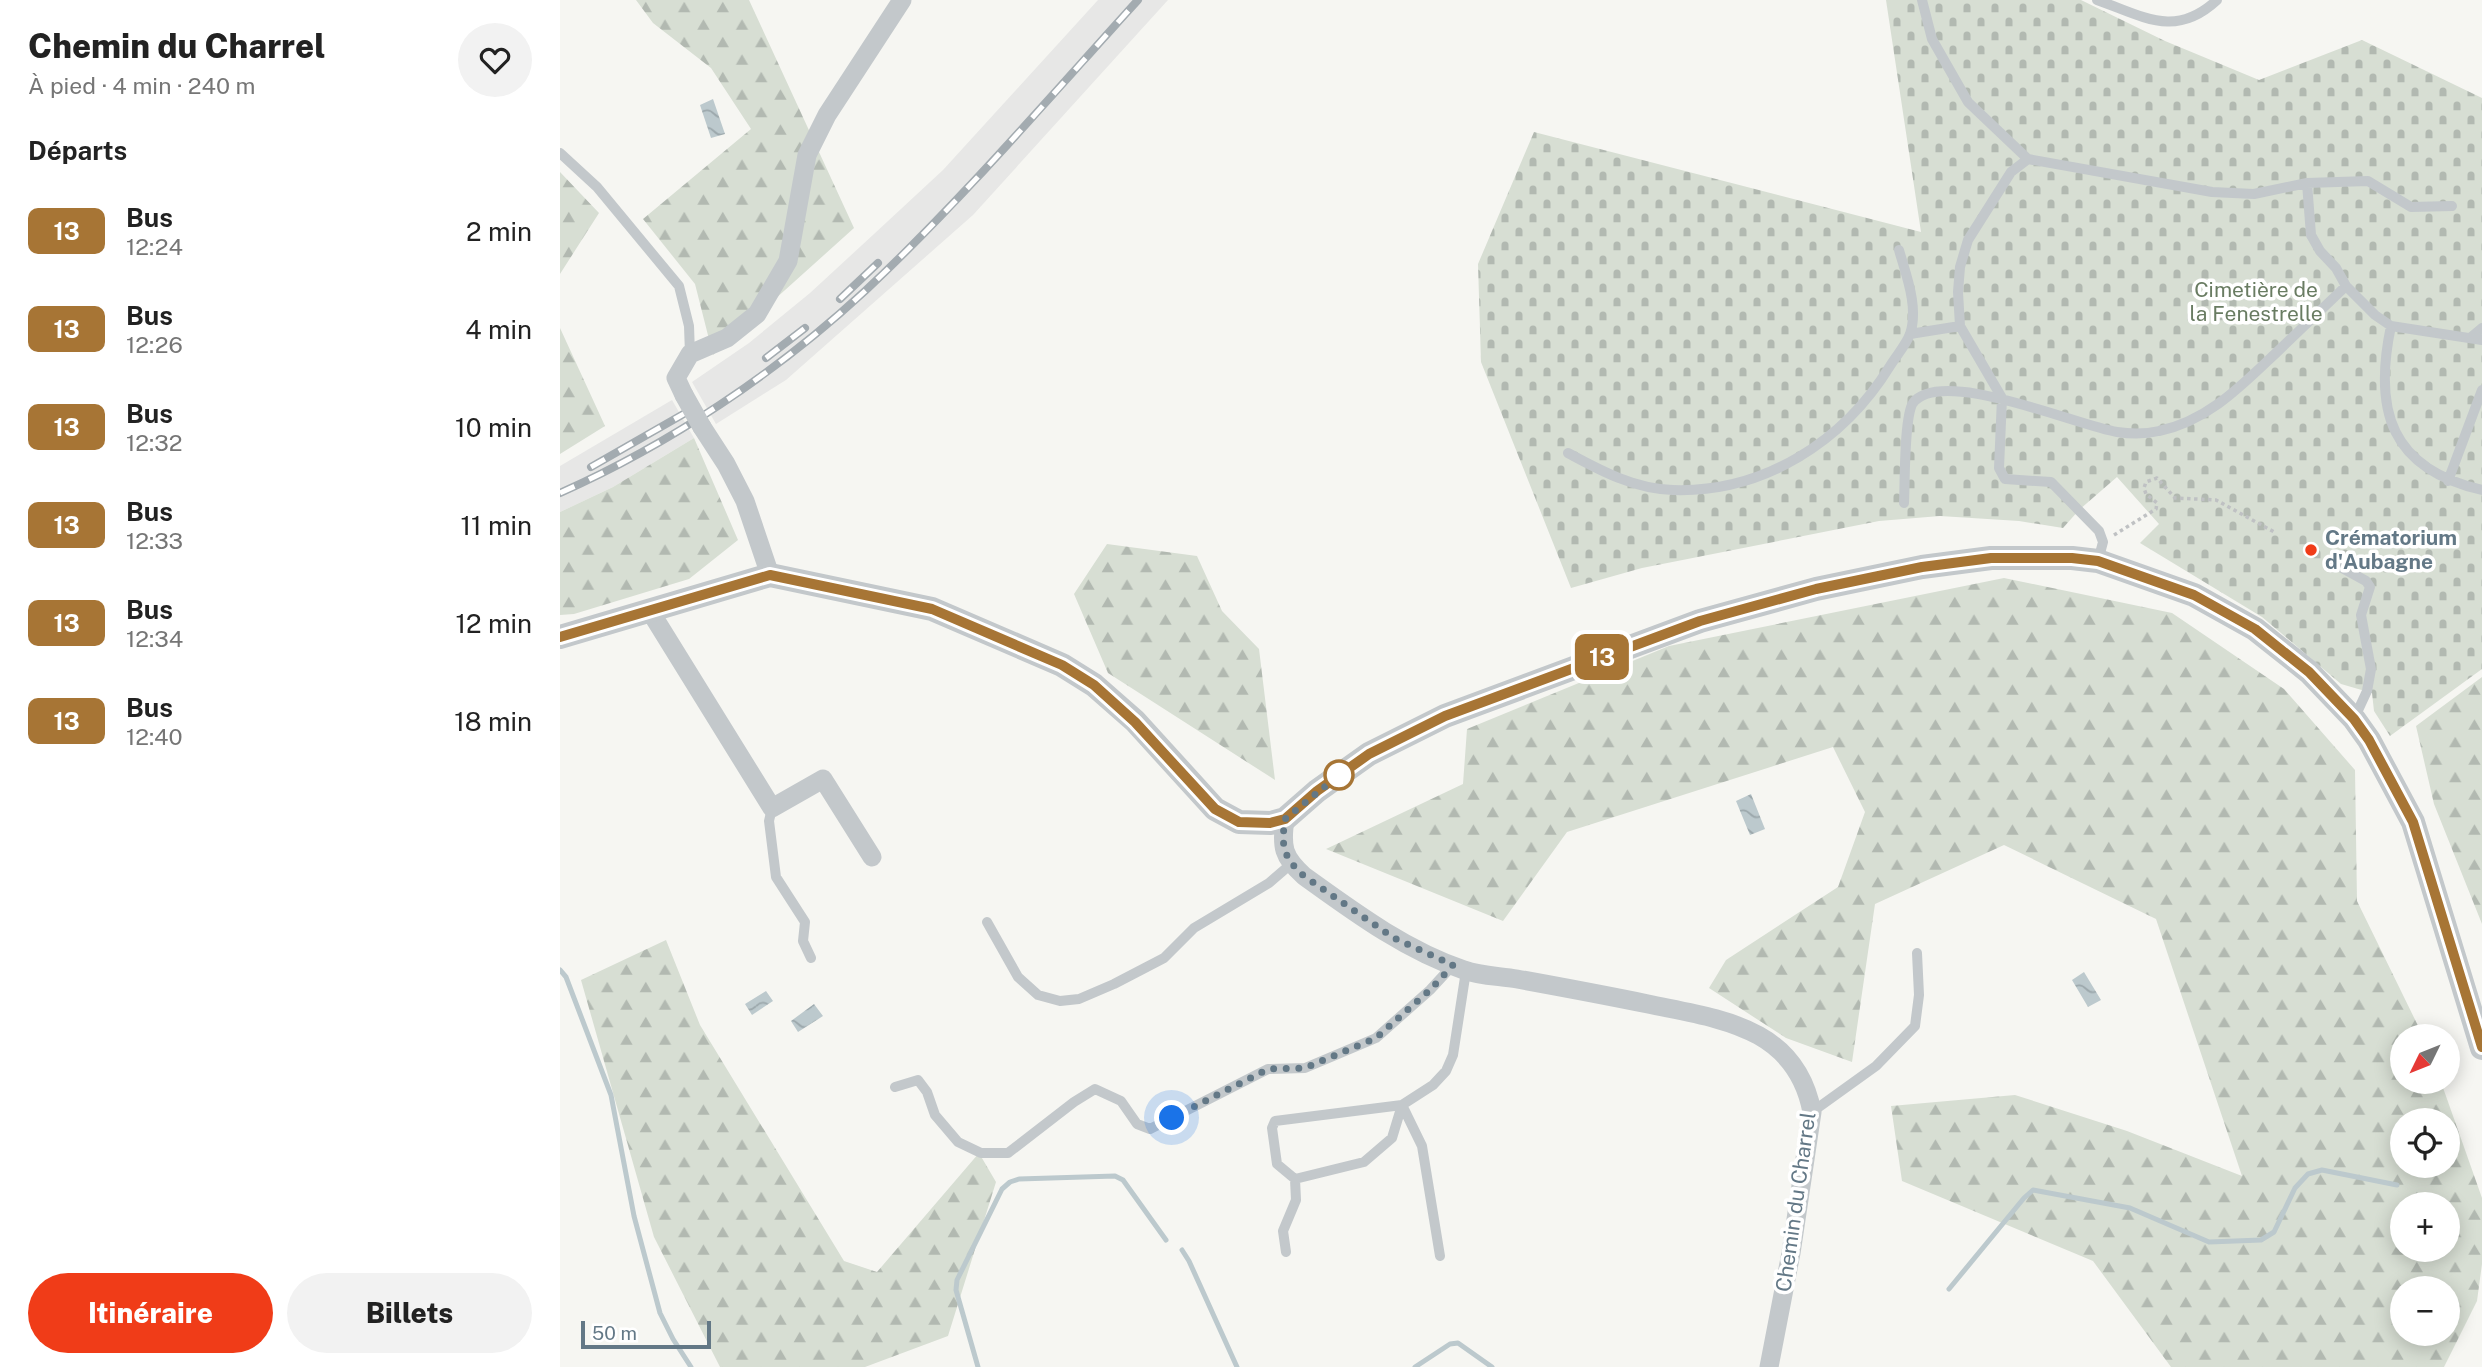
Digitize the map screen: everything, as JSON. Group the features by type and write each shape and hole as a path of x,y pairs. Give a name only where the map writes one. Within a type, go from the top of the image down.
{"street":[{"path":"770,575 746,502 676,378 690,354 727,338 757,314 788,261 807,155 828,115 902,0"},
{"path":"560,638 770,575 932,609 1062,665 1094,685 1135,722 1215,809 1239,822 1270,823 1285,819 1317,791 1369,754 1445,716 1700,621 1816,589 1922,567 1991,558 2072,558 2100,552 2194,595 2255,629 2309,672 2354,719 2369,740 2413,822 2482,1048"},
{"path":"650,611 772,808 823,779 872,857"},
{"path":"1285,819 1283,848 1291,864"},
{"name":"Chemin du Charrel","path":"1291,864 1304,876 1394,938 1459,968 1727,1020 1757,1034 1782,1052 1808,1091 1812,1112 1791,1253 1769,1367"}],"lane":[{"path":"1922,0 1932,39 1968,102 2028,159 2211,192 2254,194 2307,183 2368,181 2412,206 2452,206"},
{"path":"2096,0 2161,23 2189,21 2217,0"},
{"path":"560,153 597,187 679,286 689,326 690,354"},
{"path":"2028,159 2011,172 1968,240 1960,267 1960,326 2002,398 1998,468 2005,479 2051,482 2099,531 2100,552"},
{"path":"2307,183 2311,234 2346,286 2375,315 2391,326 2482,340"},
{"path":"1568,453 1628,482 1671,490 1712,487 1774,472 1800,458 1842,426 1873,392 1910,334 1912,309 1899,250"},
{"path":"1905,503 1908,421 1913,403 1927,393 1942,390 2002,398 2116,432 2136,434 2177,426 2197,419 2234,392 2346,286"},
{"path":"1910,334 1960,326"},
{"path":"2391,326 2385,372 2386,401 2391,421 2409,453 2425,467 2448,481 2482,490"},
{"path":"2470,338 2482,328"},
{"path":"2448,481 2482,390"},
{"path":"2335,564 2366,581 2370,587 2361,615 2371,669 2367,691 2354,719"},
{"path":"772,808 769,821 776,877 805,922 803,941 811,958"},
{"path":"987,922 1018,977 1038,995 1060,1001 1079,999 1164,958 1194,928 1269,883 1291,864"},
{"path":"1812,1112 1876,1066 1915,1027 1919,995 1917,953"},
{"path":"895,1087 918,1080 927,1092 936,1115 958,1142 981,1153 1008,1153 1074,1102 1095,1090 1121,1101 1137,1124 1150,1129 1268,1069 1305,1068 1376,1038 1459,968"},
{"path":"1286,1252 1283,1231 1296,1200 1295,1179 1277,1164 1272,1128 1275,1121 1402,1105 1433,1085 1446,1071 1453,1055 1459,968"},
{"path":"1295,1179 1363,1162 1392,1138 1402,1105"},
{"path":"1402,1105 1422,1146 1440,1256"}],"path":[{"path":"2100,552 2156,509 2157,503 2146,494 2144,488 2146,482 2157,478 2175,498 2216,500 2276,533"}],"shaded area":[{"path":"1098,0 1168,0 973,215 786,380 716,424 692,382 749,343 810,293 943,170"},
{"path":"672,400 694,438 613,487 560,512 560,466"}],"green space":[{"path":"636,0 749,0 854,228 713,355 695,284 643,219 751,129 711,68 653,23"},
{"name":"Cimetière de la Fenestrelle","path":"1886,0 2081,0 2165,41 2259,80 2362,40 2482,98 2482,669 2390,736 2374,711 2372,693 2341,684 2262,617 2140,543 2159,524 2117,477 2079,510 2063,528 2019,521 1940,516 1879,521 1642,568 1571,588 1481,362 1478,264 1534,132 1921,232"},
{"path":"560,172 599,213 560,274"},
{"path":"560,328 605,426 560,454"},
{"path":"694,438 738,540 689,579 574,614 560,615 560,512 613,487"},
{"path":"1107,544 1197,556 1222,611 1259,649 1275,780 1108,673 1074,594"},
{"path":"2004,578 2172,613 2284,689 2355,770 2357,901 2417,1024 2390,1024 2390,1094 2445,1094 2450,1108 2390,1108 2390,1178 2460,1178 2460,1136 2482,1198 2482,1264 2477,1301 2460,1335 2460,1276 2390,1276 2390,1346 2454,1346 2444,1367 2171,1367 2093,1261 1902,1181 1891,1106 2015,1095 2127,1131 2242,1176 2156,919 2004,845 1875,904 1852,1062 1786,1038 1709,988 1726,960 1838,887 1865,812 1833,747 1567,832 1503,921 1326,849 1463,784 1467,729 1669,646"},
{"path":"2482,677 2482,924 2434,804 2416,726"},
{"path":"666,940 700,1025 844,1261 877,1272 979,1153 996,1182 948,1336 865,1367 720,1367 654,1237 581,980"}],"water":[{"path":"713,99 725,134 711,138 700,105"},
{"path":"1751,794 1765,829 1750,835 1736,801"},
{"path":"2084,972 2101,1000 2088,1007 2072,980"},
{"path":"766,991 773,1001 752,1015 745,1004"},
{"path":"814,1004 823,1016 798,1032 791,1021"}],"waterway":[{"path":"560,970 566,977 611,1095 634,1216 660,1313 691,1367"},
{"path":"1949,1289 2033,1190 2130,1208 2209,1242 2261,1240 2274,1232 2295,1188 2308,1174 2322,1170 2397,1185"},
{"path":"978,1367 956,1290 957,1280 1002,1189 1010,1182 1019,1179 1115,1176 1123,1180 1166,1240"},
{"path":"1182,1250 1237,1367"},
{"path":"1415,1367 1450,1344 1458,1343 1492,1367"}],"railway":[{"path":"560,493 601,474 681,429 758,378 831,321 936,221 1138,0"},
{"path":"840,299 878,263"},
{"path":"766,358 805,328"},
{"path":"591,467 694,408"}],"bus line":[{"name":"13","path":"560,637 770,575 932,609 1062,665 1094,685 1135,722 1215,809 1239,822 1270,823 1285,819 1317,791 1369,754 1445,716 1700,621 1816,589 1922,567 1991,558 2072,558 2098,561 2194,595 2255,629 2309,672 2354,719 2369,740 2413,822 2482,1047"}],"place":[{"name":"Crématorium d'Aubagne","path":"2311,550"}],"route":[{"path":"1172,1118 1268,1069 1305,1068 1376,1038 1430,990 1453,965 1394,938 1304,876 1291,864 1283,848 1285,819 1339,775"}]}
